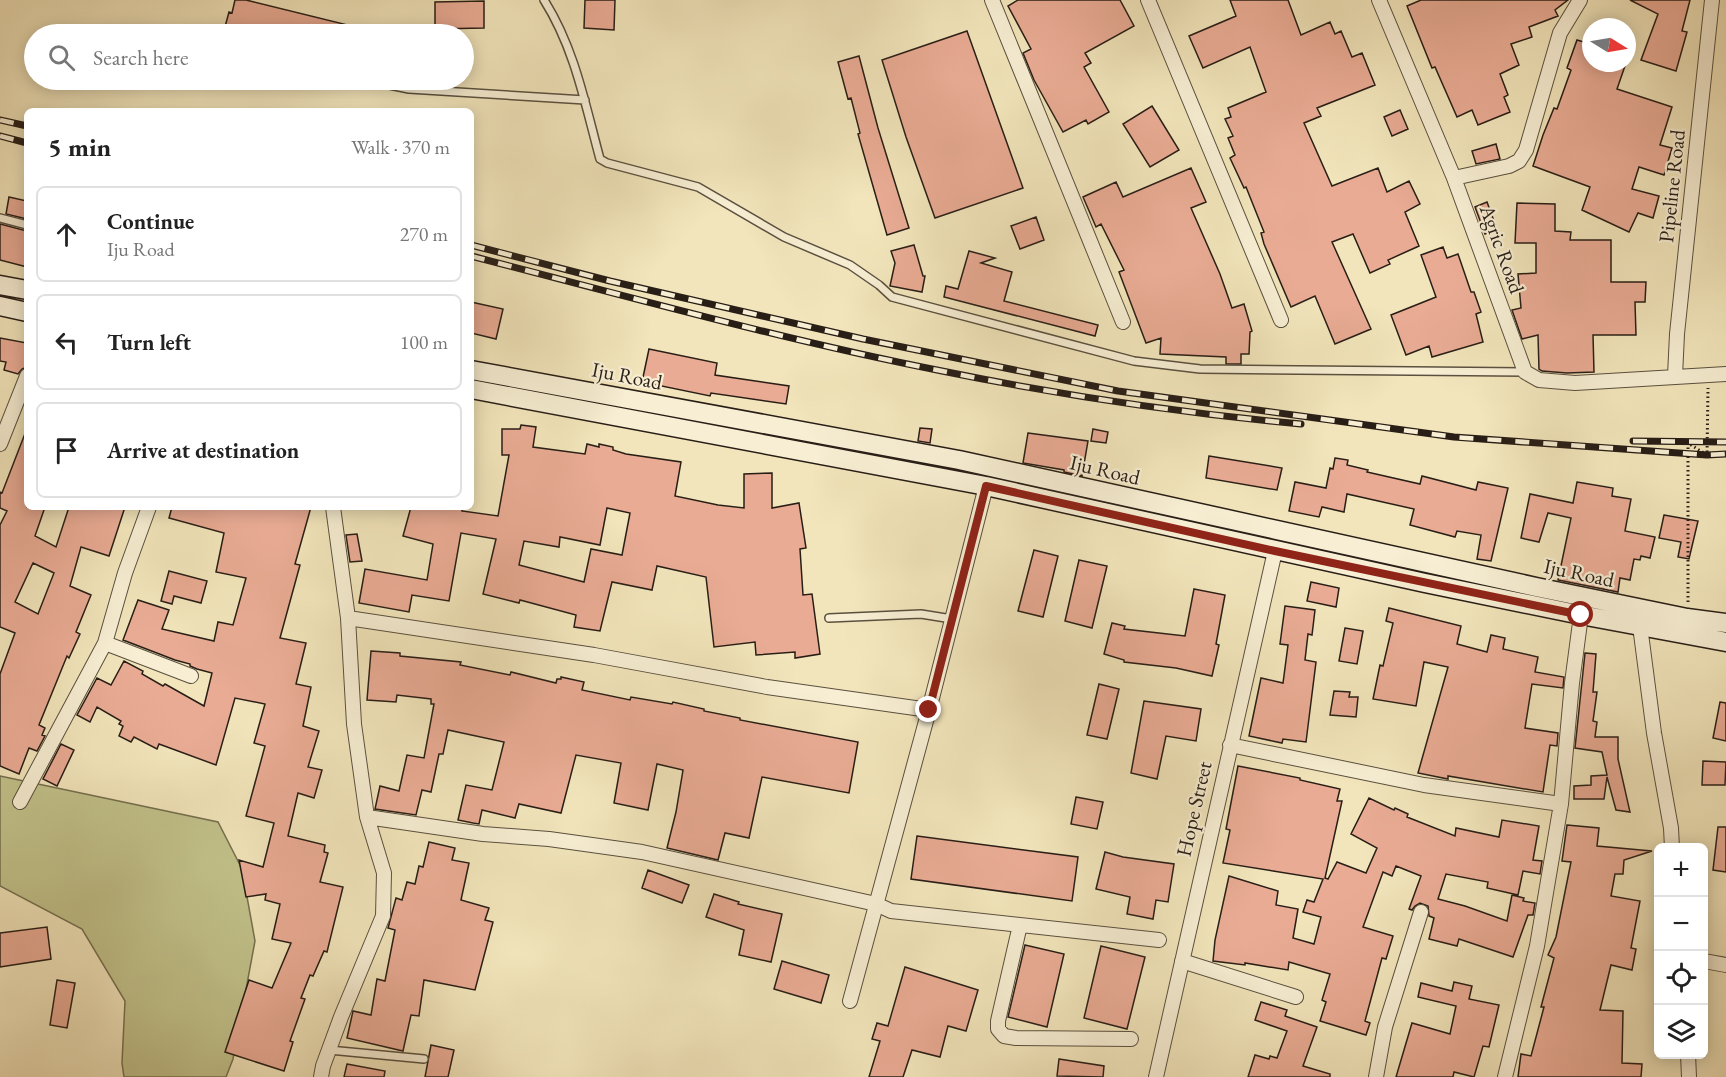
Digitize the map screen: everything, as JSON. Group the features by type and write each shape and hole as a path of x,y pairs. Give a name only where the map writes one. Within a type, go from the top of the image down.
{"main road":[{"path":"0,285 24,289"},
{"path":"0,306 24,311"},
{"name":"Iju Road","path":"474,371 959,460 1151,504 1688,618 1726,623"},
{"name":"Iju Road","path":"474,390 986,486 1275,551 1581,615 1726,642"}],"street":[{"path":"992,0 1123,322"},
{"path":"1148,0 1281,320"},
{"name":"Agric Road","path":"1379,0 1454,178 1525,372"},
{"path":"1454,178 1509,166 1519,161 1526,150 1560,33 1580,0"},
{"name":"Pipeline Road","path":"1675,376 1677,334 1713,0"},
{"path":"1525,372 1539,380 1575,383 1726,374"},
{"path":"0,444 24,384"},
{"path":"850,1001 929,710 986,486"},
{"path":"20,802 105,643 125,573 148,510"},
{"path":"321,1077 329,1050 382,916 384,873 367,817 354,724 348,618 333,510"},
{"name":"Hope Street","path":"1156,1077 1275,551"},
{"path":"1505,1077 1537,946 1561,804 1581,615"},
{"path":"348,618 594,655 767,687 929,710"},
{"path":"1640,626 1671,843"},
{"path":"105,643 191,676"},
{"path":"1230,746 1424,785 1561,804"},
{"path":"367,817 483,834 549,839 642,852 876,904 891,911 1158,940"},
{"path":"1376,1077 1385,1027 1421,912"},
{"path":"1020,925 998,1021 998,1029 1004,1036 1131,1039"},
{"path":"1182,962 1296,997"},
{"path":"1708,962 1726,965"},
{"path":"1688,1059 1689,1077"}],"lane":[{"path":"544,0 556,19 582,85 600,159 607,163 698,188 784,237 850,265 892,297 1145,363 1200,369 1525,372"},
{"path":"425,90 585,100"},
{"path":"0,218 24,224"},
{"path":"830,618 921,614 952,619"},
{"path":"329,1050 424,1059"}],"path":[{"path":"1688,618 1688,443 1707,455 1709,374"}],"green space":[{"path":"0,776 218,822 242,869 255,941 233,1059 226,1077 124,1077 122,1063 125,1001 82,929 0,886"}],"building":[{"path":"235,0 246,0 344,24 226,24 229,12 232,13"},
{"path":"585,0 615,0 614,30 584,28"},
{"path":"1018,0 1120,0 1134,26 1085,53 1091,63 1084,67 1109,112 1088,124 1086,120 1063,132 1034,80 1023,53 1031,49 1008,6"},
{"path":"1230,0 1288,0 1301,35 1330,22 1335,34 1341,31 1352,57 1362,53 1375,85 1317,108 1321,116 1304,123 1332,186 1378,168 1387,192 1409,181 1420,204 1405,212 1419,246 1388,260 1390,264 1370,273 1353,234 1332,242 1371,329 1335,344 1315,296 1291,307 1264,244 1261,233 1264,232 1246,187 1244,188 1230,158 1235,155 1228,138 1233,136 1225,119 1231,117 1228,108 1266,92 1250,47 1203,68 1189,36 1236,16"},
{"path":"1421,0 1568,0 1555,10 1558,16 1529,27 1532,37 1511,44 1519,65 1500,74 1508,95 1504,97 1510,112 1478,125 1472,110 1457,117 1435,67 1432,68 1407,6"},
{"path":"1630,0 1690,0 1682,31 1687,32 1676,71 1641,60 1658,14"},
{"path":"484,1 484,28 474,28 474,24 435,24 435,2"},
{"path":"967,31 1023,188 935,218 882,60"},
{"path":"1577,40 1582,41 1582,72 1623,72 1617,89 1672,107 1660,145 1672,148 1664,175 1639,167 1632,189 1659,196 1653,218 1638,213 1629,232 1582,210 1590,187 1533,166 1543,135 1554,108 1557,109 1571,70 1567,68"},
{"path":"859,56 878,128 909,228 887,235 858,134 860,133 851,98 848,99 838,62"},
{"path":"1152,106 1179,150 1150,167 1123,124"},
{"path":"1400,110 1408,129 1392,136 1384,117"},
{"path":"1496,144 1500,159 1476,164 1472,151"},
{"path":"1191,168 1206,202 1191,208 1232,308 1244,304 1252,331 1250,332 1249,354 1241,354 1241,364 1226,364 1226,357 1160,354 1161,338 1146,343 1119,272 1124,270 1101,224 1096,227 1083,197 1116,182 1123,197"},
{"path":"9,197 24,200 24,218 6,214"},
{"path":"1487,202 1497,229 1485,234 1475,207"},
{"path":"1517,203 1555,204 1555,231 1571,232 1570,240 1611,240 1611,282 1646,282 1645,302 1635,302 1636,335 1593,335 1594,372 1542,371 1539,369 1538,335 1522,339 1512,310 1521,308 1518,274 1536,273 1536,243 1515,243"},
{"path":"1036,217 1044,240 1020,249 1011,226"},
{"path":"0,224 24,230 24,266 0,260"},
{"path":"914,245 923,276 925,276 922,292 890,286 895,263 891,251"},
{"path":"1443,247 1447,258 1458,254 1471,292 1474,292 1481,312 1476,314 1483,342 1432,357 1429,346 1406,355 1391,315 1436,297 1421,255"},
{"path":"969,251 995,258 981,263 1012,272 1004,301 1098,325 1095,336 944,297 946,286 958,289"},
{"path":"474,303 503,309 496,339 474,334"},
{"path":"0,338 24,342 24,368 18,374 4,370 6,362 0,361"},
{"path":"649,349 717,363 715,375 789,386 786,404 711,393 710,396 642,382"},
{"path":"521,425 536,427 533,447 585,454 587,444 599,447 599,444 613,447 613,450 626,454 681,462 675,496 718,505 744,508 744,474 772,473 772,508 799,503 806,548 800,549 803,595 812,594 820,654 795,658 795,652 756,655 755,642 714,647 706,577 657,566 652,590 612,582 600,631 574,627 576,615 520,600 519,603 483,594 496,539 461,533 449,601 412,595 409,612 359,603 365,569 427,580 433,544 403,536 410,510 462,510 498,516 509,455 502,455 502,429 520,429","holes":["607,508 630,513 622,555 591,549 584,582 519,565 524,541 559,547 560,537 600,545"]},
{"path":"920,428 932,429 930,443 918,441"},
{"path":"1093,429 1108,432 1106,443 1091,441"},
{"path":"1028,433 1088,441 1082,476 1064,472 1064,470 1023,463"},
{"path":"24,436 24,510 44,510 35,536 56,547 68,510 124,510 109,556 81,547 70,586 91,595 76,632 80,634 69,658 67,656 39,725 45,728 42,735 45,736 37,751 29,748 19,774 0,766 0,674 15,633 0,627 0,525 7,511 0,508 0,492 2,493","holes":["33,563 54,573 38,614 15,602"]},
{"path":"1209,456 1282,468 1277,490 1206,478"},
{"path":"1335,458 1348,460 1347,465 1368,470 1367,472 1420,484 1422,476 1476,490 1478,482 1508,488 1491,561 1477,559 1481,535 1457,531 1455,537 1410,525 1414,509 1347,494 1344,512 1322,507 1319,517 1289,511 1295,482 1326,488 1330,468 1333,469"},
{"path":"1577,482 1613,488 1612,496 1631,499 1625,531 1655,537 1650,558 1641,556 1640,560 1634,559 1630,580 1620,578 1618,592 1558,580 1571,518 1548,513 1539,542 1521,538 1530,494 1573,503"},
{"path":"171,510 310,510 295,564 300,565 280,638 306,643 296,684 311,687 303,726 319,731 308,767 322,770 314,798 298,793 288,836 325,845 324,852 328,853 320,882 343,887 327,952 324,951 313,976 310,975 301,998 305,999 290,1041 293,1042 284,1071 225,1052 249,980 272,988 291,943 272,939 280,904 265,900 266,894 246,897 239,860 263,867 274,823 246,816 265,746 254,743 265,704 235,698 216,765 159,744 157,749 134,737 131,742 119,736 123,726 119,724 121,721 97,707 90,722 77,715 97,678 111,685 124,661 143,671 142,674 163,686 165,684 204,706 212,673 123,640 138,600 169,610 162,629 214,641 218,622 233,625 246,578 216,572 224,533 169,518"},
{"path":"1664,515 1698,521 1689,559 1678,557 1681,542 1659,538"},
{"path":"357,534 362,561 350,562 346,535"},
{"path":"1034,550 1058,556 1043,617 1018,611"},
{"path":"1079,560 1107,566 1092,628 1065,621"},
{"path":"169,571 207,581 201,603 174,596 172,604 161,601"},
{"path":"1311,582 1339,588 1336,607 1307,601"},
{"path":"1194,589 1225,595 1216,644 1219,645 1212,676 1176,668 1124,662 1124,660 1104,654 1112,623 1125,626 1124,629 1185,636"},
{"path":"1285,606 1315,610 1312,635 1308,634 1305,660 1316,662 1306,742 1283,739 1282,743 1249,736 1261,678 1283,683 1288,645 1280,644"},
{"path":"1389,608 1461,626 1457,644 1487,652 1491,635 1505,638 1503,649 1538,657 1535,672 1564,677 1563,688 1532,684 1525,728 1558,733 1557,746 1550,745 1543,792 1418,773 1448,667 1424,662 1416,706 1373,699 1380,665 1383,666 1393,623 1386,621"},
{"path":"1345,628 1363,631 1357,664 1339,661"},
{"path":"371,651 461,662 460,665 510,675 511,672 556,683 561,677 584,682 582,690 630,700 631,697 672,704 673,702 740,718 740,720 858,742 849,793 762,777 749,838 725,833 718,860 667,848 683,770 657,764 648,810 614,803 621,763 576,755 561,813 519,804 515,818 482,810 479,824 458,820 466,785 492,790 504,742 448,730 443,754 439,754 431,792 422,790 416,815 375,809 380,786 399,791 407,755 424,758 434,704 431,704 431,699 397,695 396,702 367,700"},
{"path":"1585,653 1596,654 1593,692 1597,692 1593,721 1597,722 1595,737 1618,737 1618,759 1630,812 1616,810 1607,777 1604,799 1574,799 1574,786 1591,785 1591,776 1607,775 1602,752 1575,748"},
{"path":"1099,684 1119,689 1107,739 1087,735"},
{"path":"1334,691 1350,692 1349,697 1358,697 1356,717 1330,715"},
{"path":"1144,701 1201,709 1196,741 1166,736 1157,779 1131,773"},
{"path":"1720,702 1726,703 1726,741 1713,738"},
{"path":"61,744 74,750 57,786 43,779"},
{"path":"1703,761 1726,762 1725,785 1702,785"},
{"path":"1238,766 1300,778 1300,780 1340,789 1337,801 1342,801 1325,878 1328,879 1337,862 1366,873 1377,848 1351,834 1369,798 1408,814 1407,817 1455,836 1456,828 1499,837 1502,820 1539,826 1533,860 1542,861 1540,874 1523,871 1518,895 1487,888 1488,882 1446,874 1438,899 1507,921 1512,895 1524,898 1523,901 1535,903 1533,915 1528,915 1513,957 1459,939 1457,946 1429,939 1434,918 1429,916 1428,906 1420,903 1412,910 1409,909 1421,876 1396,866 1392,876 1383,872 1363,927 1393,936 1386,959 1382,958 1365,1021 1370,1023 1366,1035 1320,1021 1326,1002 1322,1000 1330,974 1289,962 1288,970 1245,963 1245,965 1213,961 1215,940 1229,876 1278,891 1276,905 1298,909 1293,938 1314,944 1321,917 1303,912 1307,900 1314,902 1323,879 1223,863 1230,830 1226,829"},
{"path":"1076,797 1103,802 1097,829 1071,824"},
{"path":"1567,825 1599,828 1597,846 1652,851 1624,860 1623,874 1615,874 1611,896 1640,901 1631,948 1636,949 1632,970 1611,965 1600,1010 1623,1011 1622,1063 1642,1064 1641,1077 1518,1077 1521,1054 1531,1056 1554,958 1548,955 1556,937 1571,862 1562,861"},
{"path":"1718,827 1726,827 1726,872 1713,870"},
{"path":"917,836 1078,857 1072,901 911,879"},
{"path":"429,842 455,848 452,860 469,863 461,900 489,908 485,920 493,922 475,990 424,980 419,1016 411,1015 403,1051 347,1038 353,1011 371,1015 377,979 385,981 395,930 388,928 396,898 402,900 407,882 415,884 419,866 423,867"},
{"path":"1105,852 1123,857 1174,864 1168,902 1156,900 1153,919 1127,914 1130,897 1096,889"},
{"path":"648,870 689,885 682,903 642,888"},
{"path":"714,894 739,902 738,904 782,914 771,962 739,955 744,930 706,917"},
{"path":"47,927 51,959 0,967 0,933"},
{"path":"1025,945 1064,954 1047,1027 1008,1017"},
{"path":"1101,946 1145,957 1127,1029 1084,1018"},
{"path":"782,961 829,975 821,1003 774,989"},
{"path":"905,967 978,990 966,1031 948,1026 940,1057 912,1050 903,1077 869,1077 880,1041 872,1039 877,1023 888,1026"},
{"path":"57,980 75,983 67,1028 50,1025"},
{"path":"1454,982 1472,986 1469,999 1499,1005 1489,1047 1483,1046 1474,1077 1454,1072 1453,1077 1396,1077 1412,1023 1450,1034 1456,1006 1418,997 1421,983 1452,991"},
{"path":"1261,1002 1287,1010 1285,1016 1317,1027 1303,1066 1330,1074 1330,1077 1248,1077 1255,1055 1269,1059 1270,1056 1277,1058 1287,1031 1255,1020"},
{"path":"431,1045 454,1050 448,1077 425,1077"},
{"path":"1059,1059 1104,1066 1103,1077 1057,1076"},
{"path":"347,1064 385,1071 384,1077 344,1077"}],"railway":[{"path":"0,120 24,125"},
{"path":"0,136 24,142"},
{"path":"474,246 610,281 863,339 1118,391 1454,437 1707,455 1726,454"},
{"path":"474,257 765,332 942,371 1121,402 1301,424"},
{"path":"1633,441 1726,442"}],"route":[{"path":"929,710 986,486 1275,551 1581,615"}]}
